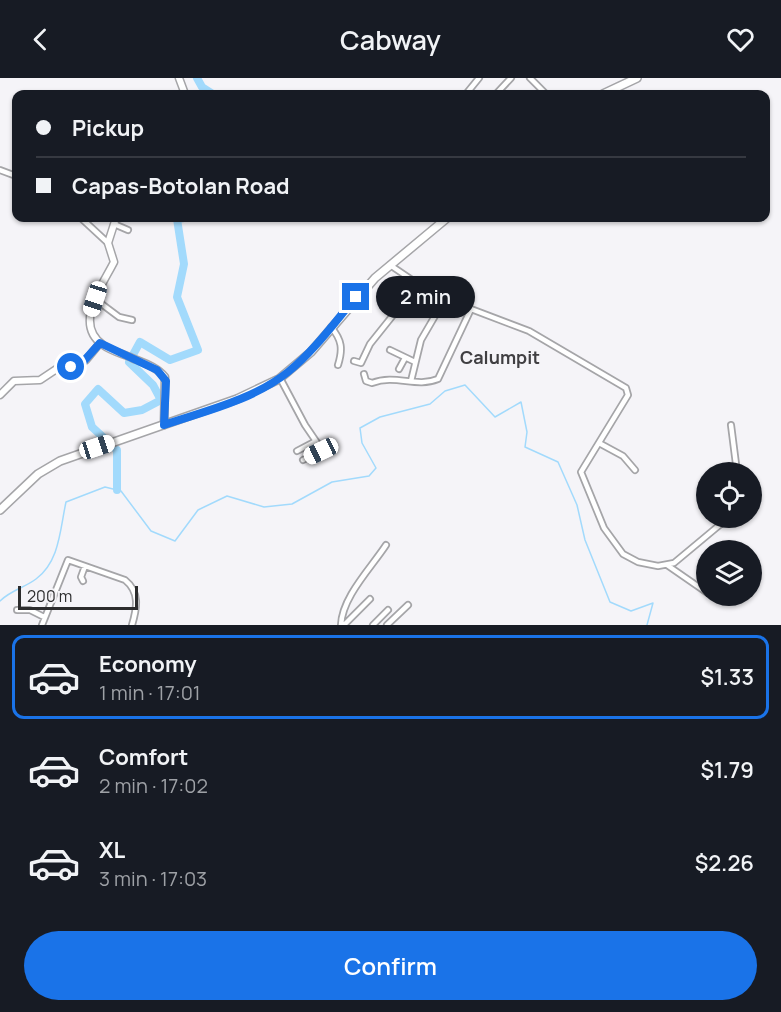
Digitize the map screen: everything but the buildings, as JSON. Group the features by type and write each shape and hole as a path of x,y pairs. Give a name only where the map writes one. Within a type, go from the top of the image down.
{"main road":[{"path":"612,90 637,78"},
{"path":"0,510 44,471 60,461 259,390 280,378 311,352 331,327 390,265 442,222"}],"street":[{"path":"469,90 479,78"},
{"path":"500,90 511,78"},
{"path":"530,78 542,90"},
{"path":"85,222 108,243 114,262 95,299 89,327 100,343 157,370 166,381 164,425"},
{"path":"108,243 115,222"},
{"path":"116,222 128,230"},
{"path":"390,265 418,284 471,309 529,331 626,387 628,394 582,468 581,478 595,503 604,528 627,557 650,566 667,565 680,558 716,528"},
{"path":"354,361 361,363 370,344 418,284"},
{"path":"411,381 421,340 446,297"},
{"path":"95,299 119,316 132,320"},
{"path":"364,374 366,381 372,383 385,378 427,382 440,377 471,309"},
{"path":"331,327 338,336 342,348 338,365"},
{"path":"0,395 14,381 40,380 58,368 80,364 100,343"},
{"path":"390,350 415,362"},
{"path":"399,369 405,358"},
{"path":"280,378 321,451 303,460"},
{"path":"731,425 736,462"},
{"path":"297,451 316,441"},
{"path":"598,443 623,456 635,470"},
{"path":"343,625 344,611 353,593 386,545"},
{"path":"44,625 44,617 66,562 85,566 124,580 131,586 137,598 132,625"},
{"path":"667,565 696,585"},
{"path":"83,581 81,577 85,566"},
{"path":"343,625 370,599"},
{"path":"387,625 408,604"},
{"path":"17,610 30,610 44,617"},
{"path":"374,625 388,610"}],"waterway":[{"path":"197,78 207,90"},
{"path":"117,490 117,450 92,427 85,404 98,389 124,413 142,410 161,400 153,385 129,362 140,342 170,360 198,350 177,297 184,264 177,222"},
{"path":"0,601 44,572 58,544 66,502 105,487 121,491 151,531 175,541 198,510 227,496 264,507 292,504 332,482 369,476 376,468 362,443 360,428 380,417 430,404 445,391 465,385 495,417 521,402 527,432 525,447 558,462 577,505 585,540 610,602 631,611 653,603 647,625"}],"district":[{"name":"Calumpit","path":"500,357"}],"route":[{"path":"71,367 86,360 100,343 157,370 165,377 167,387 164,425 237,399 279,379 311,352 356,297"}]}
